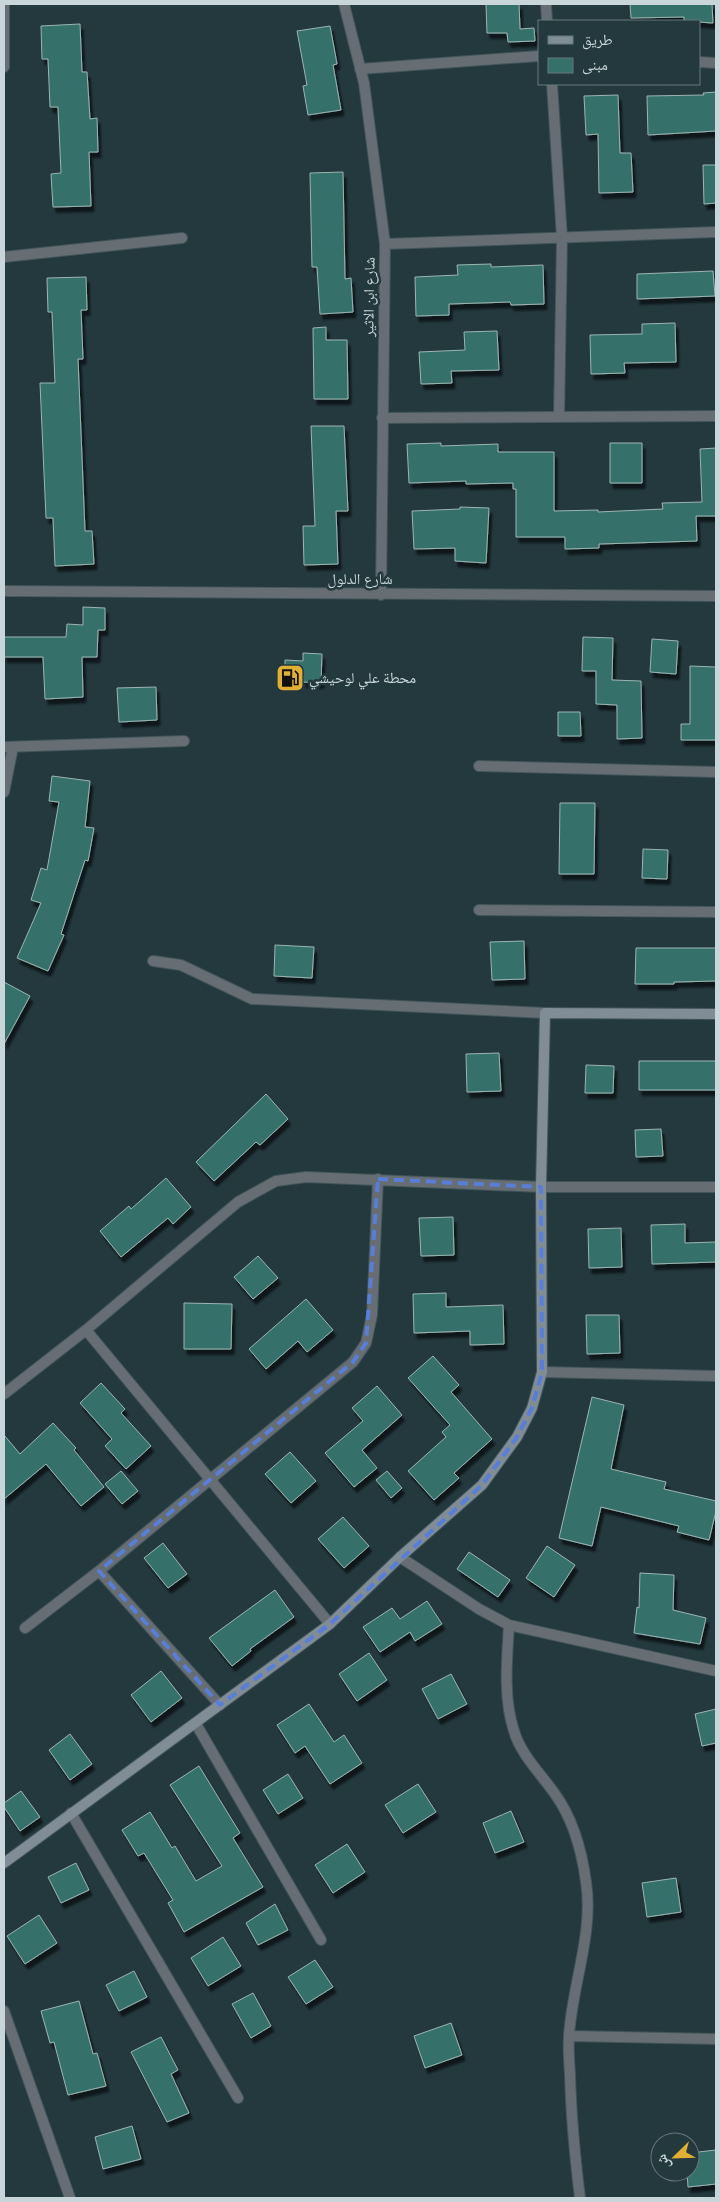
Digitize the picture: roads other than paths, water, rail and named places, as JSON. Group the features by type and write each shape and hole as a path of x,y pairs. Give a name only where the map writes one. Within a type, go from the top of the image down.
{"street":[{"path":"4,4 4,67"},
{"name":"شارع ابن الاثير","path":"344,4 360,69 385,244 381,595"},
{"path":"546,4 547,20"},
{"path":"360,69 538,56"},
{"path":"700,62 716,63"},
{"path":"552,85 562,238 558,417"},
{"path":"385,244 716,232"},
{"path":"4,257 182,238"},
{"path":"382,418 716,416"},
{"name":"شارع الدلول","path":"4,591 716,596"},
{"path":"4,792 8,747 184,742"},
{"path":"479,766 716,772"},
{"path":"479,910 716,912"},
{"path":"153,960 181,965 252,999 544,1014 716,1014"},
{"path":"4,1862 196,1724 330,1624 400,1557 482,1486 517,1437 532,1408 542,1372 541,1187 544,1014"},
{"path":"4,1394 86,1330 238,1202 276,1182 306,1177 541,1187 716,1187"},
{"path":"25,1628 99,1572 353,1362 366,1343 372,1315 378,1179"},
{"path":"86,1330 330,1624"},
{"path":"542,1372 716,1376"},
{"path":"400,1557 479,1609 509,1625 716,1671"},
{"path":"99,1572 220,1705"},
{"path":"509,1625 506,1669 509,1708 514,1731 524,1752 556,1795 570,1820 579,1846 586,1882 588,1909 569,2036 571,2117 580,2198"},
{"path":"196,1724 321,1940"},
{"path":"72,1813 238,2098"},
{"path":"4,2011 70,2198"},
{"path":"569,2036 716,2039"}],"place":[{"name":"محطة علي لوحيشي","path":"290,678"}]}
